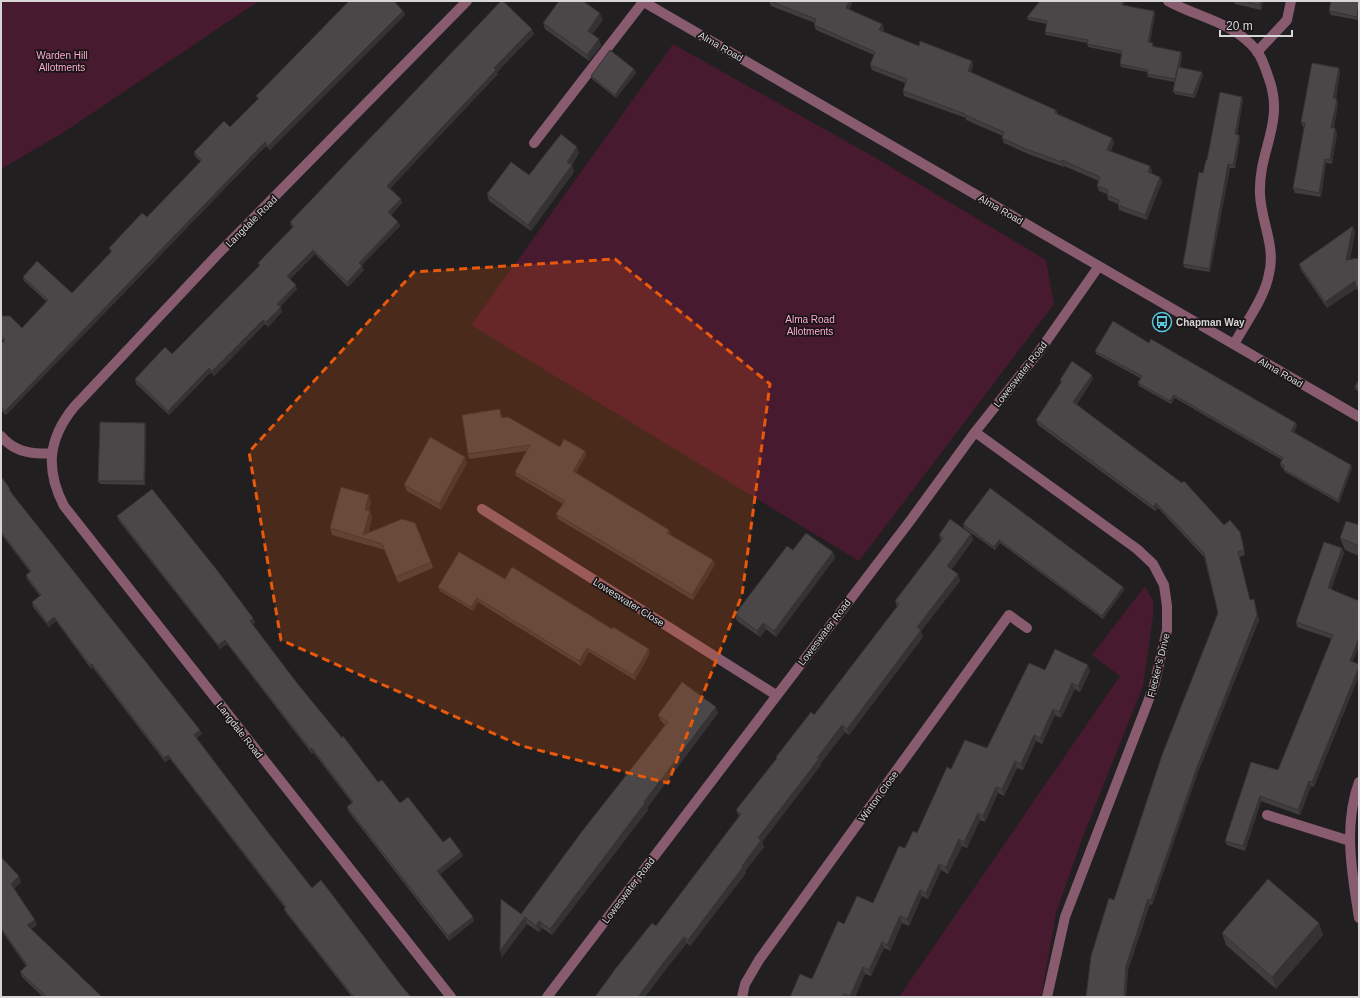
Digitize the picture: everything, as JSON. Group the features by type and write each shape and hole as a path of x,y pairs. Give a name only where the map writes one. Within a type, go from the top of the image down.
{"street":[{"name":"Langdale Road","path":"451,997 64,506 52,477 52,453 58,432 65,418 74,407 216,256 467,1"},
{"path":"1168,1 1235,30 1257,52 1272,86 1275,99 1274,123 1261,177 1260,194 1270,239 1271,264 1265,288 1234,344"},
{"path":"1257,52 1287,20 1291,1"},
{"path":"534,143 643,2"},
{"name":"Alma Road","path":"643,2 1359,417"},
{"name":"Loweswater Road","path":"547,997 910,521 975,432 1038,353 1099,266"},
{"name":"Flecker's Drive","path":"975,432 1137,550 1153,564 1164,585 1168,606 1167,630 1154,686 1065,917 1047,997"},
{"path":"1,436 16,449 28,453 52,453"},
{"name":"Loweswater Close","path":"482,509 776,695"},
{"name":"Winton Close","path":"742,997 745,984 759,960 1009,615 1027,628"},
{"path":"1359,782 1353,798 1354,822 1350,840 1359,918"},
{"path":"1267,816 1350,840"}],"highlighted area":[{"path":"615,259 770,384 742,595 668,783 522,746 281,640 249,452 414,272"}],"green space":[{"name":"Warden Hill Allotments","path":"1,1 259,1 61,134 1,169"},
{"name":"Alma Road Allotments","path":"673,44 874,157 1046,260 1054,304 859,561 471,325"},
{"path":"1145,586 1153,601 1153,616 1143,686 1082,839 1056,913 1042,993 1039,997 899,997 1120,676 1092,655"}],"building":[{"path":"349,1 394,1 403,11 268,146 265,142 5,411 1,407 1,344 5,340 1,336 1,317 10,316 22,328 48,300 23,277 37,261 72,293 112,251 109,248 142,213 147,217 202,160 194,152 224,121 230,127 259,98 256,96"},
{"path":"501,1 503,1 532,29 494,68 496,70 387,186 401,199 388,212 398,222 359,263 362,266 347,282 313,250 287,276 296,285 277,304 281,307 266,322 263,320 212,371 209,368 168,411 135,379 165,347 172,354 260,265 258,263 294,226 290,222"},
{"path":"559,1 583,1 600,13 588,31 599,39 587,55 543,23"},
{"path":"770,1 849,1 846,8 882,24 879,30 919,46 920,41 972,61 968,71 1056,110 1055,113 1112,138 1107,150 1150,166 1148,172 1160,177 1145,215 1118,205 1119,200 1107,195 1108,190 1097,186 1100,177 1062,160 1062,162 1026,149 1002,138 1004,132 965,114 903,91 907,79 870,65 875,52 814,25 816,19"},
{"path":"1040,1 1123,1 1122,5 1154,11 1148,42 1153,43 1152,46 1181,52 1175,79 1147,74 1148,70 1120,64 1122,51 1087,44 1088,40 1045,32 1047,21 1027,17"},
{"path":"1242,1 1260,1 1260,5"},
{"path":"1331,1 1359,1 1357,17 1329,11"},
{"path":"610,50 634,69 615,95 591,76"},
{"path":"1312,63 1339,68 1333,98 1337,99 1331,128 1335,128 1330,160 1325,159 1319,193 1293,188 1305,123 1301,122"},
{"path":"1178,67 1202,72 1193,95 1173,91"},
{"path":"1220,92 1242,97 1235,134 1239,135 1233,165 1228,164 1209,269 1183,264 1199,172 1203,173 1207,160"},
{"path":"561,134 577,147 567,162 572,165 528,225 487,194 511,162 529,175"},
{"path":"1353,226 1346,260 1359,258 1359,287 1356,287 1355,281 1325,302 1299,264"},
{"path":"1113,321 1149,343 1151,339 1296,423 1291,431 1351,465 1338,500 1283,469 1285,466 1280,463 1283,458 1174,395 1170,401 1138,383 1142,376 1095,351"},
{"path":"1072,361 1092,375 1073,402 1182,483 1184,481 1224,525 1230,520 1240,532 1244,550 1238,552 1250,600 1254,599 1257,615 1197,767 1151,900 1148,899 1126,966 1124,997 1086,997 1091,956 1109,898 1114,900 1162,755 1218,613 1204,553 1156,503 1154,507 1036,420 1062,381 1060,380"},
{"path":"1359,379 1359,389 1355,387"},
{"path":"500,409 501,418 508,417 560,447 564,439 585,451 573,471 669,530 667,533 713,560 692,595 556,514 565,501 515,472 530,445 468,454 462,415"},
{"path":"100,422 145,423 144,481 98,481"},
{"path":"430,437 465,457 439,504 404,485"},
{"path":"1,476 10,489 9,490 200,730 194,735 267,831 312,888 321,880 411,997 354,997 284,909 286,907 168,755 164,758 54,617 47,623 32,602 41,595 26,575 31,571 1,532"},
{"path":"341,487 369,495 365,510 370,511 363,535 402,519 415,523 431,562 396,577 382,544 330,528"},
{"path":"990,488 1123,587 1102,616 999,540 994,547 963,524"},
{"path":"152,489 217,570 253,618 250,621 297,683 342,738 343,736 378,782 382,780 400,803 408,797 443,842 450,837 461,852 437,871 473,917 448,936 347,807 353,802 312,748 310,749 225,640 218,645 117,516"},
{"path":"950,519 971,534 947,566 958,574 917,627 921,630 847,729 842,725 817,758 819,759 758,838 761,840 742,866 743,867 688,940 684,937 638,997 595,997 652,923 656,926 741,814 736,810 811,712 814,715 899,604 895,601 943,538 939,535"},
{"path":"1346,521 1359,525 1359,546 1340,538"},
{"path":"806,533 833,552 774,631 763,623 757,631 735,614 787,546 793,550"},
{"path":"1324,542 1342,548 1328,588 1359,601 1359,638 1350,661 1359,664 1359,667 1312,782 1309,781 1298,810 1260,796 1243,846 1225,841 1251,762 1278,770 1333,635 1296,622"},
{"path":"459,552 505,579 512,567 612,629 613,627 649,649 633,675 587,648 579,661 477,598 471,607 438,587"},
{"path":"1055,649 1088,665 1078,686 1072,683 1059,712 1053,709 1040,738 1034,735 1021,764 1015,761 1002,789 996,787 983,816 978,813 964,842 959,839 946,867 939,864 926,893 920,890 907,919 900,916 887,945 882,942 869,970 863,967 850,996 844,994 842,997 790,997 800,974 812,979 838,921 844,924 857,896 873,903 899,846 905,848 913,831 917,833 947,767 951,769 965,740 987,748 1029,663 1045,670"},
{"path":"682,682 716,707 550,929 539,921 536,926 525,917 500,951 501,899 521,914 583,830 668,722 658,715"},
{"path":"1,857 19,876 11,884 35,920 27,925 102,997 47,997 20,972 27,965 1,928"},
{"path":"1268,879 1319,923 1272,977 1222,933"}],"place":[{"name":"Chapman Way","path":"1162,322"}]}
